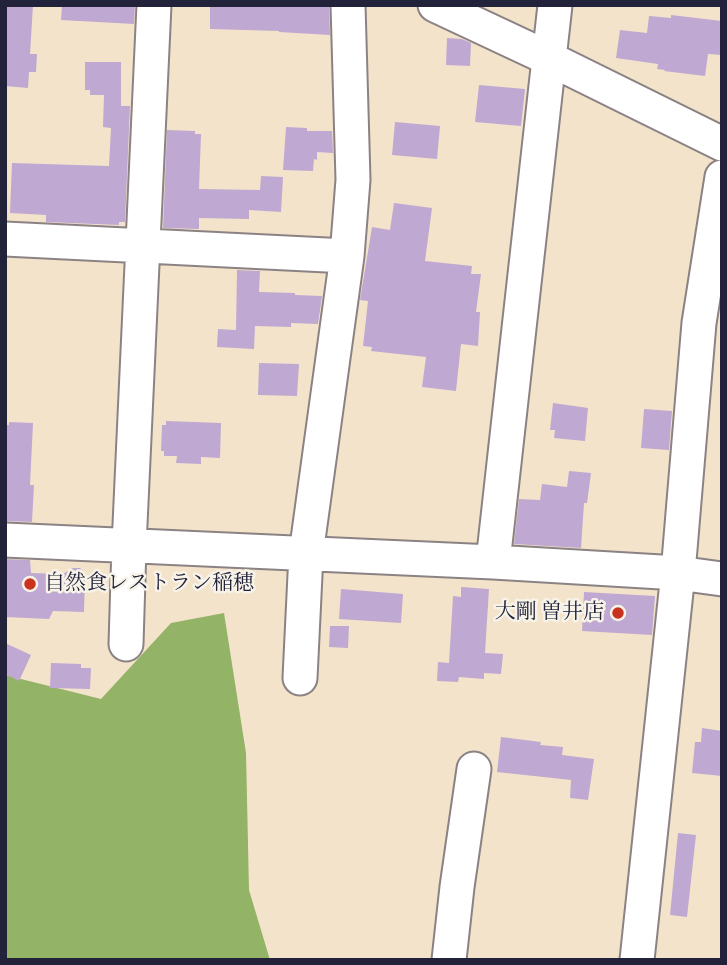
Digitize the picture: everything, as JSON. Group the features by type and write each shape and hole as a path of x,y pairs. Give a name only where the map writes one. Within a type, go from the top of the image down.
{"street":[{"path":"126,644 154,5"},
{"path":"300,678 306,554 347,256 354,180 348,5"},
{"path":"435,5 722,144"},
{"path":"493,562 555,5"},
{"path":"637,960 678,573 699,323 722,177"},
{"path":"5,239 347,256"},
{"path":"5,540 493,562 678,573 722,579"},
{"path":"449,960 474,769"}],"green space":[{"path":"224,613 246,753 249,890 270,960 5,960 5,675 101,699 171,623"}],"building":[{"path":"5,5 33,5 30,54 37,54 36,72 29,72 28,88 5,86"},
{"path":"62,5 135,5 134,24 61,20"},
{"path":"210,5 329,5 330,35 210,29"},
{"path":"671,15 722,21 722,55 708,54 705,76 664,71 657,69 658,64 616,58 620,30 647,33 649,16 671,18"},
{"path":"447,38 471,43 470,66 446,65"},
{"path":"85,62 121,62 121,106 130,106 125,222 119,222 119,225 46,222 46,215 10,213 12,163 109,166 111,128 103,127 104,95 90,95 90,90 85,90"},
{"path":"479,85 525,89 521,126 475,122"},
{"path":"395,122 440,126 437,159 392,155"},
{"path":"286,127 307,128 307,131 332,131 333,153 317,152 313,171 283,170"},
{"path":"167,130 195,131 195,134 201,134 199,189 260,190 261,176 283,177 281,212 249,210 249,219 199,218 199,229 163,228"},
{"path":"394,203 432,208 425,261 472,266 471,274 481,274 476,312 480,312 478,346 461,344 456,391 422,387 426,357 371,351 372,347 363,346 368,301 360,300 372,227 390,230"},
{"path":"237,270 260,271 259,292 322,296 318,324 291,323 291,327 255,326 254,349 217,347 218,329 236,330"},
{"path":"259,363 299,364 297,396 258,395"},
{"path":"553,403 588,408 585,441 554,438 555,430 550,430"},
{"path":"644,409 672,411 669,450 641,448"},
{"path":"166,421 221,423 220,458 201,457 201,464 176,463 177,456 164,456 164,451 161,451 162,425 166,425"},
{"path":"9,422 33,423 30,485 34,485 32,522 5,521 5,425 9,425"},
{"path":"569,471 591,473 587,503 584,503 581,548 514,544 519,499 540,500 542,484 567,487"},
{"path":"5,559 30,560 31,573 63,574 73,568 80,568 85,574 84,612 53,611 49,619 5,617"},
{"path":"461,587 489,589 485,653 503,654 501,674 484,673 484,679 459,677 458,682 437,681 438,662 449,663 453,596 461,597"},
{"path":"341,589 403,594 401,623 339,619"},
{"name":"大剛 曽井店","path":"584,592 655,596 652,635 582,631"},
{"path":"330,626 349,626 348,648 329,647"},
{"path":"5,643 31,655 19,681 5,674"},
{"path":"51,663 81,664 81,668 91,668 90,689 50,688"},
{"path":"702,728 722,731 722,776 692,773 695,742 701,742"},
{"path":"501,737 563,747 562,755 594,759 588,800 570,798 571,780 497,772"},
{"path":"678,833 696,835 687,917 670,915"}],"place":[{"name":"自然食レストラン稲穂","path":"30,584"},
{"name":"大剛 曽井店","path":"618,613"}]}
